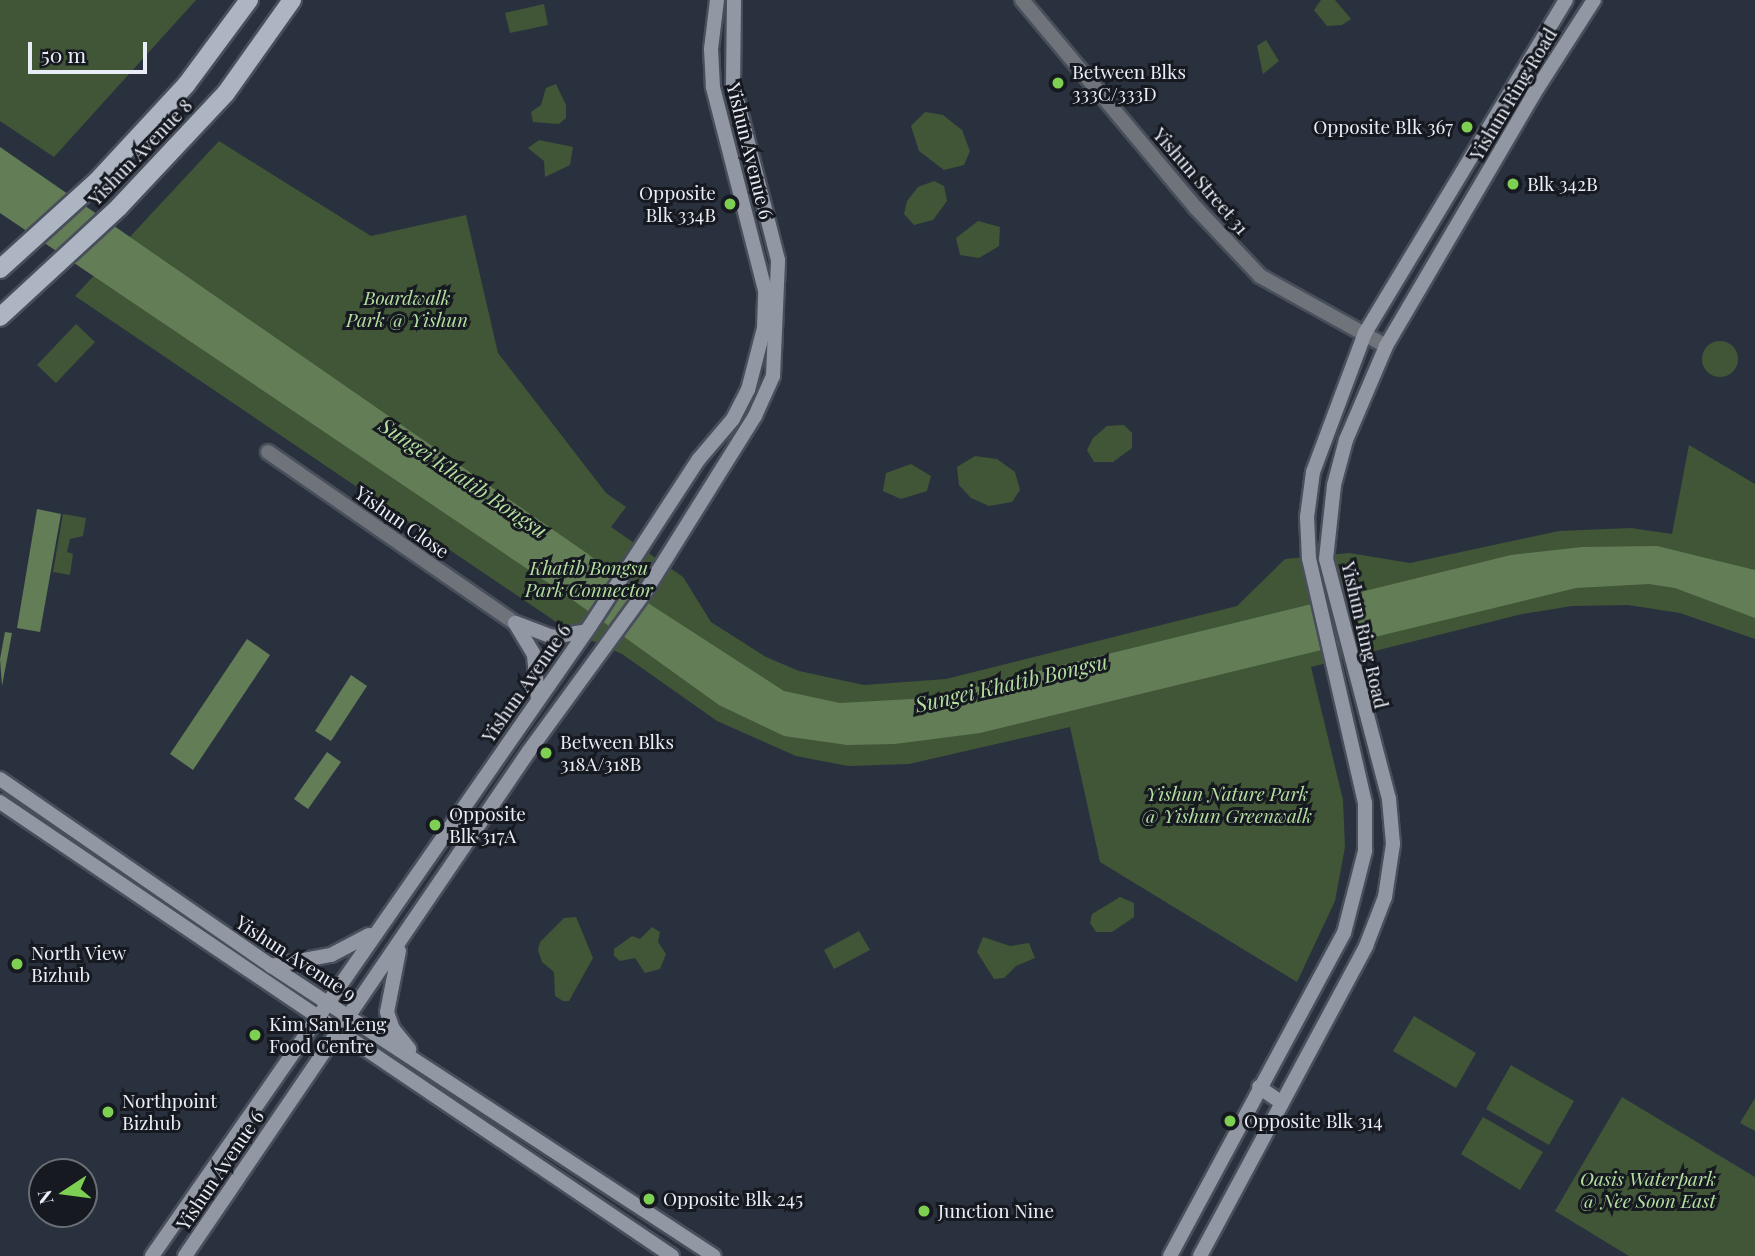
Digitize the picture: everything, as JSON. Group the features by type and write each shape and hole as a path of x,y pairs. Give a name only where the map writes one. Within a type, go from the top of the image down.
{"main road":[{"name":"Yishun Avenue 8","path":"7,263 97,181 186,85 249,0"},
{"name":"Yishun Avenue 8","path":"0,317 35,288 119,207 226,93 292,0"},
{"name":"Yishun Avenue 6","path":"152,1256 375,930 588,628 699,459 733,419 757,364 764,328 765,290 713,87 711,49 717,0"},
{"name":"Yishun Avenue 6","path":"185,1256 609,639 649,585 755,416 773,376 778,260 733,84 734,0"},
{"name":"Yishun Ring Road","path":"1170,1256 1344,933 1365,852 1365,803 1314,585 1308,492 1333,407 1365,333 1566,0"},
{"name":"Yishun Ring Road","path":"1200,1256 1377,922 1393,844 1389,799 1350,662 1326,559 1334,485 1355,416 1386,346 1533,95 1594,0"},
{"path":"1333,407 1355,416"},
{"path":"514,623 552,637 588,628"},
{"path":"514,623 534,655 538,699"},
{"name":"Yishun Avenue 9","path":"0,779 271,966 714,1256"},
{"path":"1365,803 1389,799"},
{"name":"Yishun Avenue 9","path":"0,802 316,1019 672,1256"},
{"path":"271,966 331,955 375,930"},
{"path":"402,941 387,1012 393,1029 418,1060"},
{"path":"1259,1087 1282,1103"}],"street":[{"name":"Yishun Street 31","path":"1022,0 1196,208 1260,276 1386,346"},
{"name":"Yishun Close","path":"268,452 514,623"}],"green space":[{"path":"0,0 196,0 54,157 0,121"},
{"path":"1321,0 1335,0 1351,19 1342,25 1327,26 1314,10"},
{"path":"544,4 548,25 510,33 505,13"},
{"path":"1266,40 1279,61 1263,74 1257,46"},
{"path":"556,84 566,105 566,118 559,124 533,122 531,112 541,105 546,88"},
{"path":"925,112 943,115 962,130 970,151 964,165 944,170 919,151 911,126"},
{"path":"539,140 573,147 570,165 545,177 544,161 528,148"},
{"path":"219,141 371,236 466,215 498,353 606,493 626,507 611,527 683,577 711,622 766,657 799,671 864,685 946,679 1237,606 1285,559 1349,553 1410,563 1559,531 1631,528 1672,534 1689,445 1755,484 1755,639 1680,613 1628,605 1572,606 1522,614 1311,667 1343,800 1345,847 1335,901 1297,982 1100,862 1070,727 909,764 848,766 796,756 717,721 622,654 568,630 75,296"},
{"path":"934,181 944,186 947,201 933,220 914,225 904,214 907,201 918,187"},
{"path":"978,221 1000,227 999,246 979,258 960,255 956,238"},
{"path":"76,324 95,342 56,383 37,365"},
{"path":"1720,341 1732,347 1738,359 1732,371 1720,377 1708,371 1702,359 1708,347"},
{"path":"1124,425 1132,433 1132,448 1113,462 1094,462 1087,450 1093,438 1107,426"},
{"path":"975,456 997,459 1015,472 1020,490 1012,502 989,506 971,498 959,485 957,467"},
{"path":"911,464 931,476 927,491 901,499 883,491 886,473"},
{"path":"63,514 86,518 83,536 70,539 67,552 73,554 70,575 53,572"},
{"path":"1120,897 1134,903 1134,917 1112,932 1096,932 1090,923 1092,914"},
{"path":"576,917 593,958 569,1001 563,1001 555,996 554,972 542,962 538,950 540,942 564,918"},
{"path":"652,927 660,932 658,942 666,954 660,969 645,973 635,958 620,961 614,956 614,949 632,936 640,939"},
{"path":"859,931 870,950 834,969 824,950"},
{"path":"983,937 1010,946 1029,943 1035,958 1016,966 1004,978 994,979 977,952"},
{"path":"1414,1016 1476,1053 1456,1088 1393,1051"},
{"path":"1511,1065 1574,1101 1549,1145 1486,1109"},
{"name":"Oasis Waterpark @ Nee Soon East","path":"1622,1097 1755,1177 1755,1256 1629,1256 1555,1211"},
{"path":"1755,1098 1755,1131 1740,1123"},
{"path":"1483,1117 1543,1152 1520,1190 1461,1154"}],"water":[{"name":"Sungei Khatib Bongsu","path":"0,147 588,554 651,605 784,691 840,703 929,698 1511,555 1582,547 1657,546 1755,570 1755,618 1675,588 1649,584 1576,588 980,733 895,744 847,745 784,736 719,705 563,593 0,213"},
{"path":"37,509 61,514 40,632 17,628"},
{"path":"5,632 12,633 2,686 0,659"},
{"path":"247,639 270,655 193,770 170,754"},
{"path":"351,675 367,686 331,741 315,731"},
{"path":"327,752 341,762 308,809 294,799"}],"place":[{"name":"Between Blks 333C/333D","path":"1058,83"},
{"name":"Opposite Blk 367","path":"1467,127"},
{"name":"Blk 342B","path":"1513,184"},
{"name":"Opposite Blk 334B","path":"730,204"},
{"name":"Between Blks 318A/318B","path":"546,753"},
{"name":"Opposite Blk 317A","path":"435,825"},
{"name":"North View Bizhub","path":"17,964"},
{"name":"Kim San Leng Food Centre","path":"255,1035"},
{"name":"Northpoint Bizhub","path":"108,1112"},
{"name":"Opposite Blk 314","path":"1230,1121"},
{"name":"Opposite Blk 245","path":"649,1199"},
{"name":"Junction Nine","path":"924,1211"}],"park label":[{"name":"Boardwalk Park @ Yishun","path":"407,309"},
{"name":"Khatib Bongsu Park Connector","path":"589,579"},
{"name":"Yishun Nature Park @ Yishun Greenwalk","path":"1227,805"}]}
